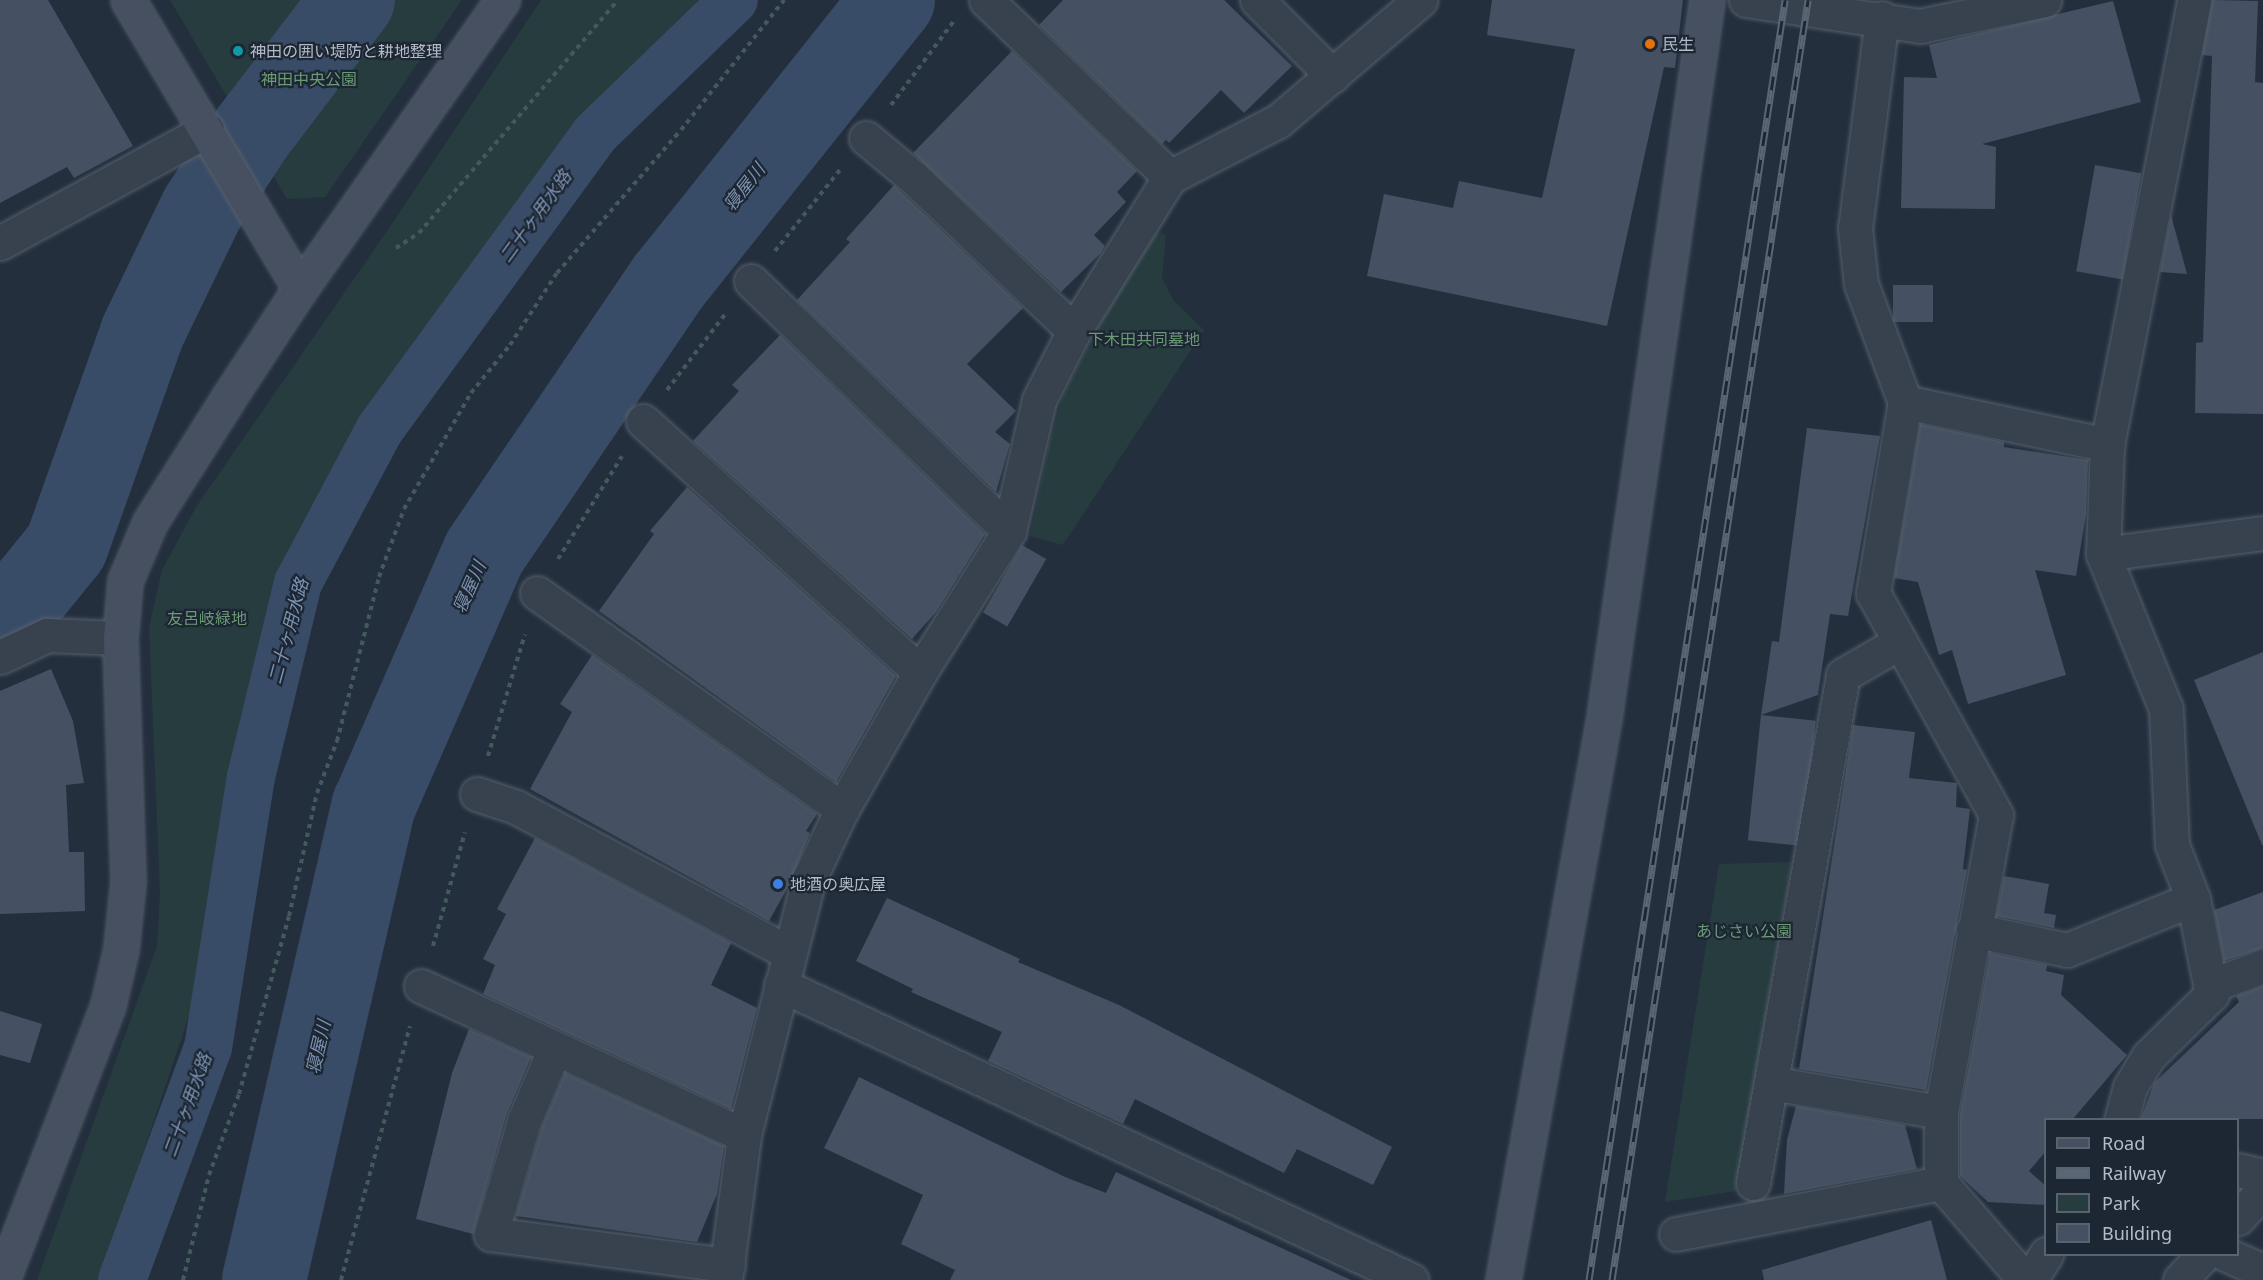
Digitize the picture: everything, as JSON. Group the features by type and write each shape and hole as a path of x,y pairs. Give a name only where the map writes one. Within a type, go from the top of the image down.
{"street":[{"path":"128,0 300,289"},
{"path":"2,1280 108,1005 121,949 128,881 120,638 125,581 150,522 300,289 502,0"},
{"path":"986,0 1170,177"},
{"path":"1257,0 1333,76"},
{"path":"555,1048 525,1121 491,1233 726,1272 744,1135 788,952 809,879 842,809 920,672 1009,531 1039,400 1074,331 1170,177 1278,121 1420,0"},
{"path":"1503,1280 1604,718 1707,0"},
{"path":"1746,0 1882,18 1920,26 2044,0"},
{"path":"2121,1118 2130,1088 2148,1057 2212,994 2193,899 2172,845 2166,709 2103,554 2107,445 2194,0"},
{"path":"1882,18 1855,228 1861,284 1905,402 1873,593 1996,815 1941,1112 1941,1183 2025,1280"},
{"path":"0,243 207,130"},
{"path":"866,138 914,178 1074,331"},
{"path":"751,281 1009,531"},
{"path":"1905,402 2107,445"},
{"path":"643,421 920,672"},
{"path":"2103,554 2263,533"},
{"path":"537,593 842,809"},
{"path":"0,657 47,635 120,638"},
{"path":"1753,1183 1843,675 1900,642"},
{"path":"477,794 516,807 788,952"},
{"path":"1974,930 2067,950 2193,899"},
{"path":"2210,986 2263,966"},
{"path":"421,986 744,1135"},
{"path":"781,986 1411,1280"},
{"path":"1770,1083 1941,1112"},
{"path":"2239,1170 2263,1176"},
{"path":"1676,1234 1941,1183"},
{"path":"2239,1217 2263,1190"},
{"path":"2030,1280 2045,1256"},
{"path":"2180,1280 2202,1256"},
{"path":"2229,1256 2263,1271"}],"path":[{"path":"396,248 419,233 618,0"},
{"path":"183,1280 206,1186 239,1094 277,959 317,794 337,741 379,577 404,510 471,393 557,273 681,130 784,0"}],"green space":[{"name":"神田中央公園","path":"170,0 462,0 325,197 287,199"},
{"name":"友呂岐緑地","path":"541,0 713,0 570,132 339,462 296,537 266,612 202,977 105,1266 100,1280 37,1280 157,946 160,893 149,627 162,570 196,507 385,234"},
{"name":"下木田共同墓地","path":"1149,230 1166,235 1162,278 1174,301 1204,330 1063,545 1030,536 1049,443 1063,396"},
{"name":"あじさい公園","path":"1792,862 1736,1191 1665,1202 1719,864"}],"building":[{"path":"0,0 48,0 133,146 74,178 67,167 0,203"},
{"path":"1063,0 1224,0 1292,66 1244,113 1221,90 1169,143 1166,140 1162,144 1039,25"},
{"path":"1492,0 1683,0 1675,68 1664,67 1607,326 1367,276 1384,194 1453,208 1459,181 1542,198 1575,49 1487,35"},
{"path":"2212,0 2258,1 2255,82 2263,83 2263,414 2195,413 2196,343 2203,342 2212,56 2202,55"},
{"path":"2113,1 2141,102 1982,144 1996,147 1995,209 1901,208 1904,77 1937,78 1929,45"},
{"path":"1012,51 1137,171 1117,192 1126,202 1094,235 1105,246 1100,254 1061,292 913,153"},
{"path":"2095,165 2141,173 2123,280 2076,271"},
{"path":"894,185 1023,308 967,364 1016,411 995,432 1010,444 996,492 797,300 850,242 846,239"},
{"path":"2171,215 2187,274 2160,272"},
{"path":"1893,285 1933,285 1933,322 1893,322"},
{"path":"780,335 985,534 936,612 912,639 693,441 739,391 732,385"},
{"path":"1920,424 2004,442 2004,447 2088,460 2086,514 2076,576 2035,570 2066,675 1968,704 1952,650 1939,655 1918,582 1894,578"},
{"path":"1807,428 1880,436 1848,616 1830,614 1818,695 1761,715 1772,641 1779,642"},
{"path":"687,487 896,676 836,782 599,611 654,534 650,531"},
{"path":"1022,545 1046,559 1007,627 983,613"},
{"path":"2263,652 2263,845 2262,845 2194,680"},
{"path":"592,655 817,814 806,831 810,833 788,887 769,921 530,789 572,712 560,704"},
{"path":"51,669 73,721 84,783 66,785 69,852 84,852 85,911 0,914 0,691"},
{"path":"1761,715 1816,721 1803,846 1748,840"},
{"path":"1853,725 1915,732 1909,778 1957,783 1956,807 1970,809 1963,869 1967,870 1926,1090 1799,1069"},
{"path":"535,838 731,943 711,985 757,1008 731,1109 483,994 495,965 483,959 506,914 497,909"},
{"path":"2004,876 2049,884 2044,913 2056,915 2054,928 1996,916"},
{"path":"2263,892 2263,948 2224,961 2214,910"},
{"path":"887,898 1020,959 1018,962 1119,1005 1392,1147 1373,1185 1297,1149 1284,1173 1135,1099 1123,1124 988,1061 1002,1032 911,992 913,989 856,961"},
{"path":"1990,953 2047,965 2046,971 2064,975 2061,995 2127,1055 2074,1118 2044,1118 2044,1153 2029,1171 2044,1184 2044,1205 1988,1202 1960,1176 1960,1114"},
{"path":"2263,986 2263,1119 2141,1118 2154,1083 2239,1002 2236,996"},
{"path":"0,1011 42,1024 30,1063 0,1055"},
{"path":"469,1029 531,1057 506,1116 473,1234 416,1219 452,1073"},
{"path":"565,1073 724,1146 717,1194 697,1242 516,1216 542,1127"},
{"path":"859,1077 1065,1177 1106,1193 1116,1172 1351,1280 950,1280 955,1270 901,1244 923,1195 824,1148"},
{"path":"1796,1106 1905,1125 1917,1169 1784,1194 1787,1140"},
{"path":"1931,1220 1947,1280 1764,1280 1762,1270"}],"waterway":[{"path":"0,616 31,590 66,547 142,333 202,209 251,134 353,0"},
{"name":"二十ヶ用水路","path":"122,1280 208,1048 251,777 298,583 380,429 595,134 734,0"},
{"name":"寝屋川","path":"264,1280 374,805 484,553 669,281 893,0"}],"railway":[{"path":"1589,1280 1785,0"},
{"path":"1612,1280 1808,0"}],"place":[{"name":"民生","path":"1650,44"},
{"name":"神田の囲い堤防と耕地整理","path":"238,51"},
{"name":"地酒の奥広屋","path":"778,884"}]}
